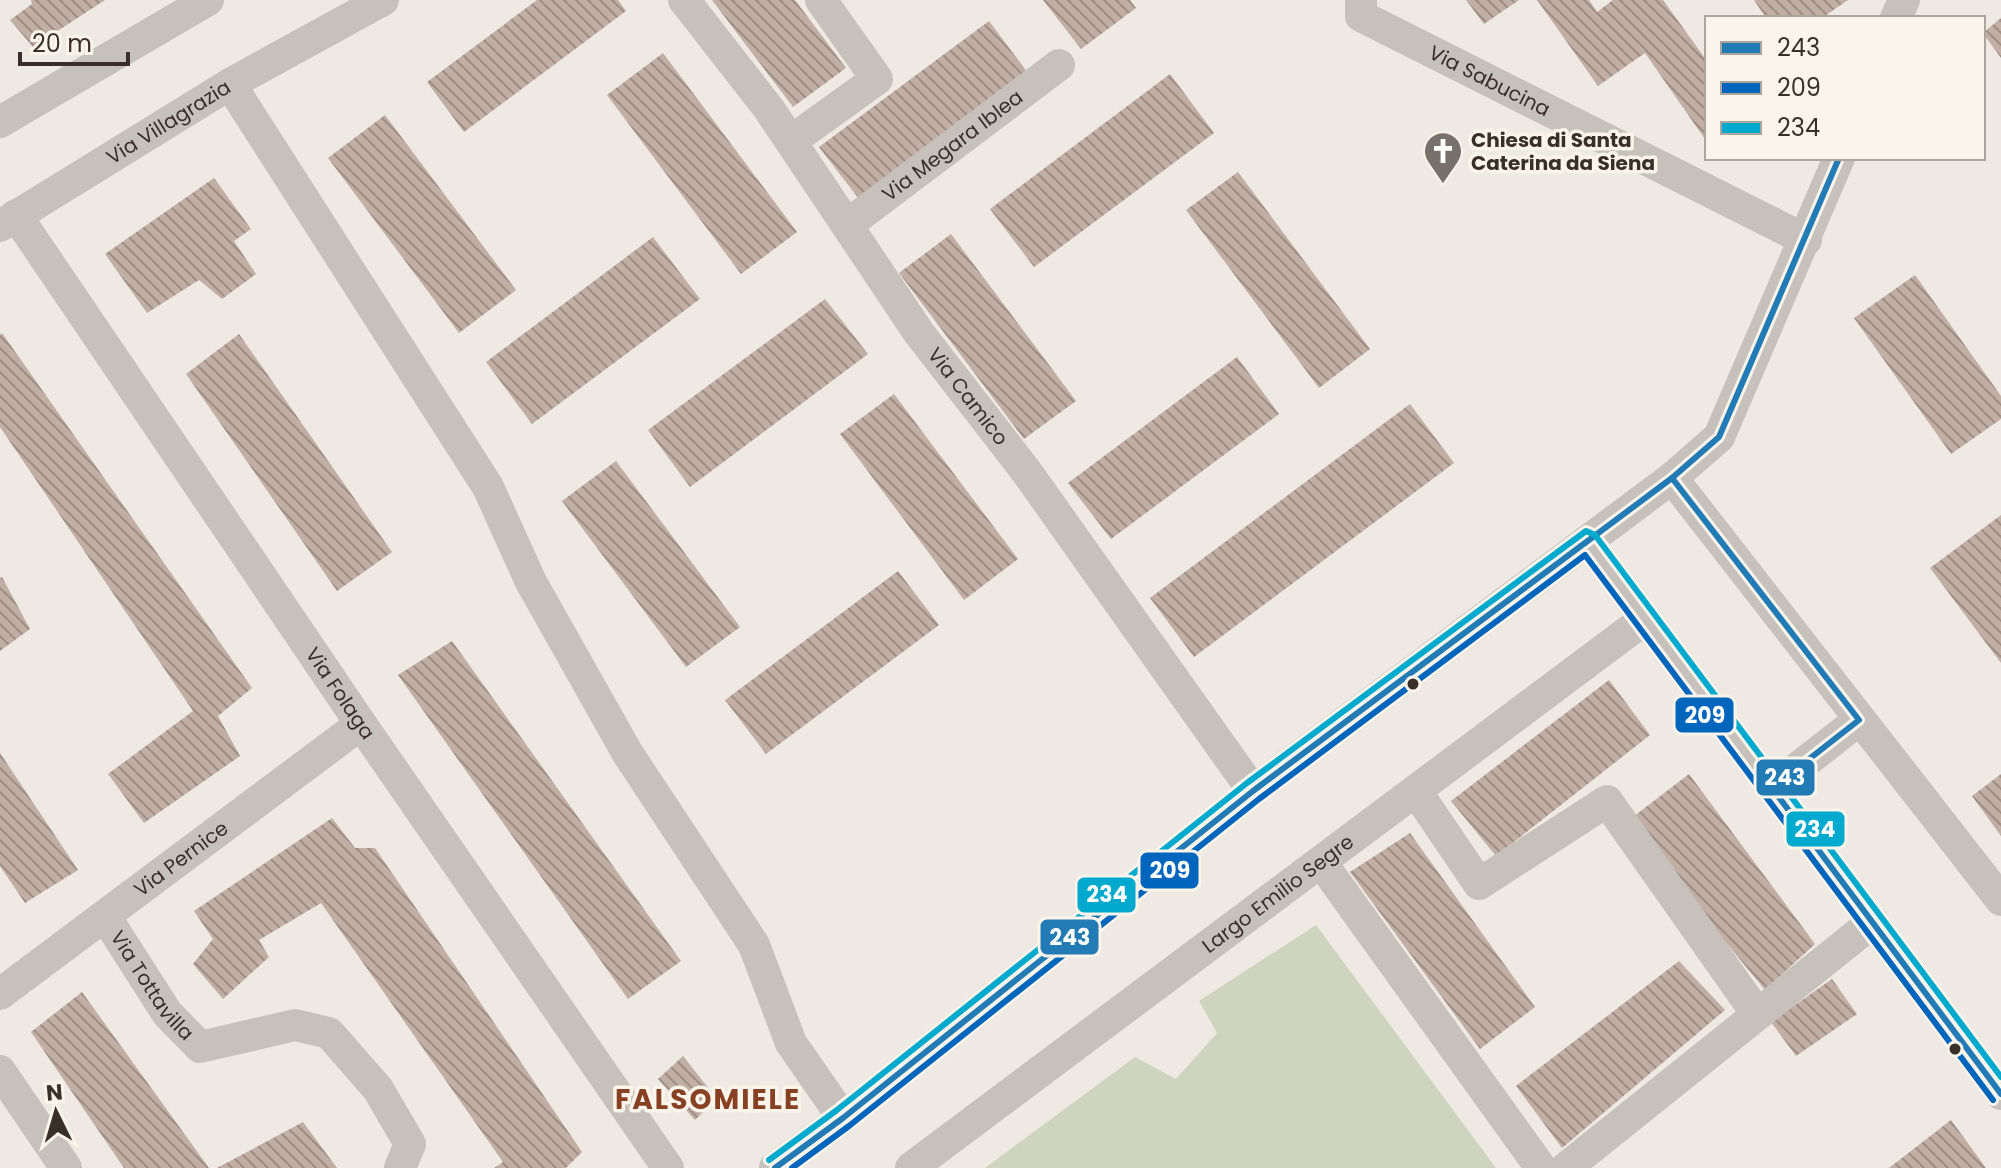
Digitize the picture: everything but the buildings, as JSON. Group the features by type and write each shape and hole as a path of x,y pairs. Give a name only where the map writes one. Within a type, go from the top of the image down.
{"street":[{"name":"Via Villagrazia","path":"8,220 230,84 383,0"},
{"name":"Via Camico","path":"684,0 769,109 919,333 1026,471 1253,791"},
{"path":"791,141 877,79 821,0"},
{"name":"Via Sabucina","path":"1361,0 1361,16 1806,240"},
{"path":"0,122 201,2"},
{"name":"Via Megara Iblea","path":"847,225 1059,65"},
{"path":"230,84 488,487 546,609 628,754 754,945 791,1043 843,1118"},
{"path":"775,1168 843,1118 1253,791 1672,478 1719,437 1838,160"},
{"name":"Via Folaga","path":"8,220 668,1168"},
{"path":"1672,478 2001,900"},
{"path":"1587,541 2001,1094"},
{"name":"Largo Emilio Segre","path":"911,1168 1645,619"},
{"path":"1772,788 1859,720"},
{"name":"Via Pernice","path":"0,994 361,724"},
{"path":"1416,791 1479,884 1607,801 1757,1014"},
{"path":"1321,862 1541,1168"},
{"name":"Via Tottavilla","path":"105,916 167,1013 200,1047 295,1025 329,1033 378,1089 410,1144 400,1168"},
{"path":"1566,1168 1873,922"},
{"path":"0,1071 66,1168"}],"green space":[{"path":"1316,925 1496,1168 985,1168 1135,1057 1176,1079 1217,1033 1199,1001"}],"transit line":[{"name":"243","path":"775,1168 843,1118 1253,791 1672,478 1719,437 1838,160"},
{"name":"243","path":"1672,478 1859,720 1772,788 2001,1094"},
{"name":"234","path":"769,1160 837,1110 1247,783 1586,531 1595,535 2001,1077"},
{"name":"209","path":"792,1168 1259,799 1585,555 1993,1100"}],"place":[{"name":"Chiesa di Santa Caterina da Siena","path":"1443,185"}],"district":[{"name":"FALSOMIELE","path":"708,1099"}]}
